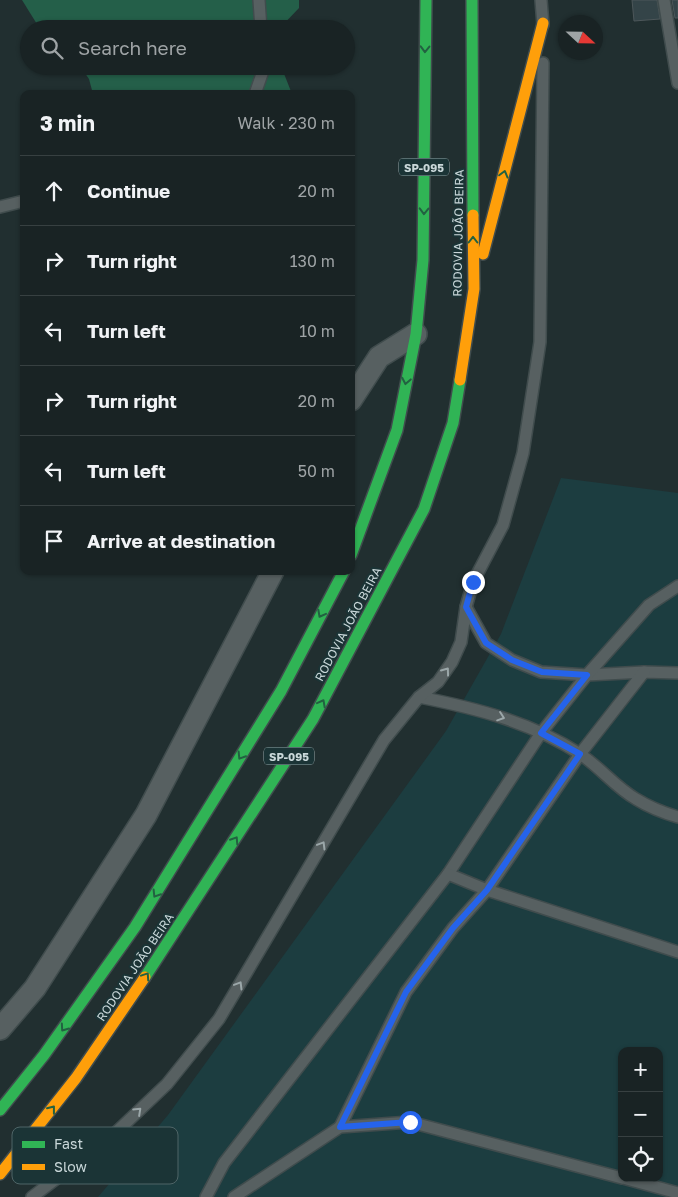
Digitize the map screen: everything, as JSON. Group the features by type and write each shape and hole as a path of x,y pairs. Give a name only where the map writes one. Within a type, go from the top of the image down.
{"main road":[{"name":"SP-095","path":"355,544 397,430 416,334 423,260 426,0"},
{"name":"RODOVIA JOÃO BEIRA","path":"37,1127 76,1078 169,942 313,719 424,509 453,423 474,289 472,0"},
{"path":"474,289 543,24"},
{"name":"RODOVIA JOÃO BEIRA","path":"0,1110 44,1055 135,927 281,691 342,575"},
{"name":"RODOVIA JOÃO BEIRA","path":"0,1174 12,1159"}],"street":[{"path":"355,394 379,357 416,334"},
{"path":"0,1030 35,988 146,815 271,575"}],"lane":[{"path":"259,0 260,20"},
{"path":"122,1127 167,1084 219,1019 384,740 419,697 438,682 452,662 461,642 466,607 473,582 503,525 522,453 540,342 543,24 541,0"},
{"path":"664,0 678,83"},
{"path":"256,90 262,75"},
{"path":"0,207 20,202"},
{"path":"206,1197 224,1163 448,874 541,733 587,675 649,605 678,586"},
{"path":"466,607 486,643 512,660 542,672 587,675 644,672 678,673"},
{"path":"340,1127 406,992 453,928 487,890 580,754 644,672"},
{"path":"419,697 470,707 504,717 541,733 580,754 636,799 678,817"},
{"path":"448,874 487,890 678,952"},
{"path":"234,1197 340,1127 410,1122 618,1177"},
{"path":"637,1182 678,1193"},
{"path":"32,1197 49,1184"}],"shaded area":[{"path":"561,478 678,493 678,1197 98,1197 109,1184 178,1184 178,1127 158,1127 446,731 501,634"}],"green space":[{"path":"22,0 299,0 299,8 288,20 34,20"},
{"path":"86,75 285,75 290,90 92,90"}],"building":[{"path":"632,0 657,0 660,19 634,21"},
{"path":"672,0 678,0 678,18 675,18"}],"traffic: fast":[{"path":"355,544 397,430 416,334 423,260 426,0"},
{"path":"472,0 473,215"},
{"path":"145,977 313,719 424,509 453,423 460,380"},
{"path":"0,1110 44,1055 135,927 281,691 342,575"}],"traffic: slow":[{"path":"483,254 543,23"},
{"path":"460,380 474,289 473,215"},
{"path":"37,1127 76,1078 145,977"},
{"path":"0,1174 12,1159"}],"route":[{"path":"410,1122 340,1127 406,992 453,928 487,890 580,754 541,733 587,675 542,672 512,660 486,643 466,607 473,582"}]}
